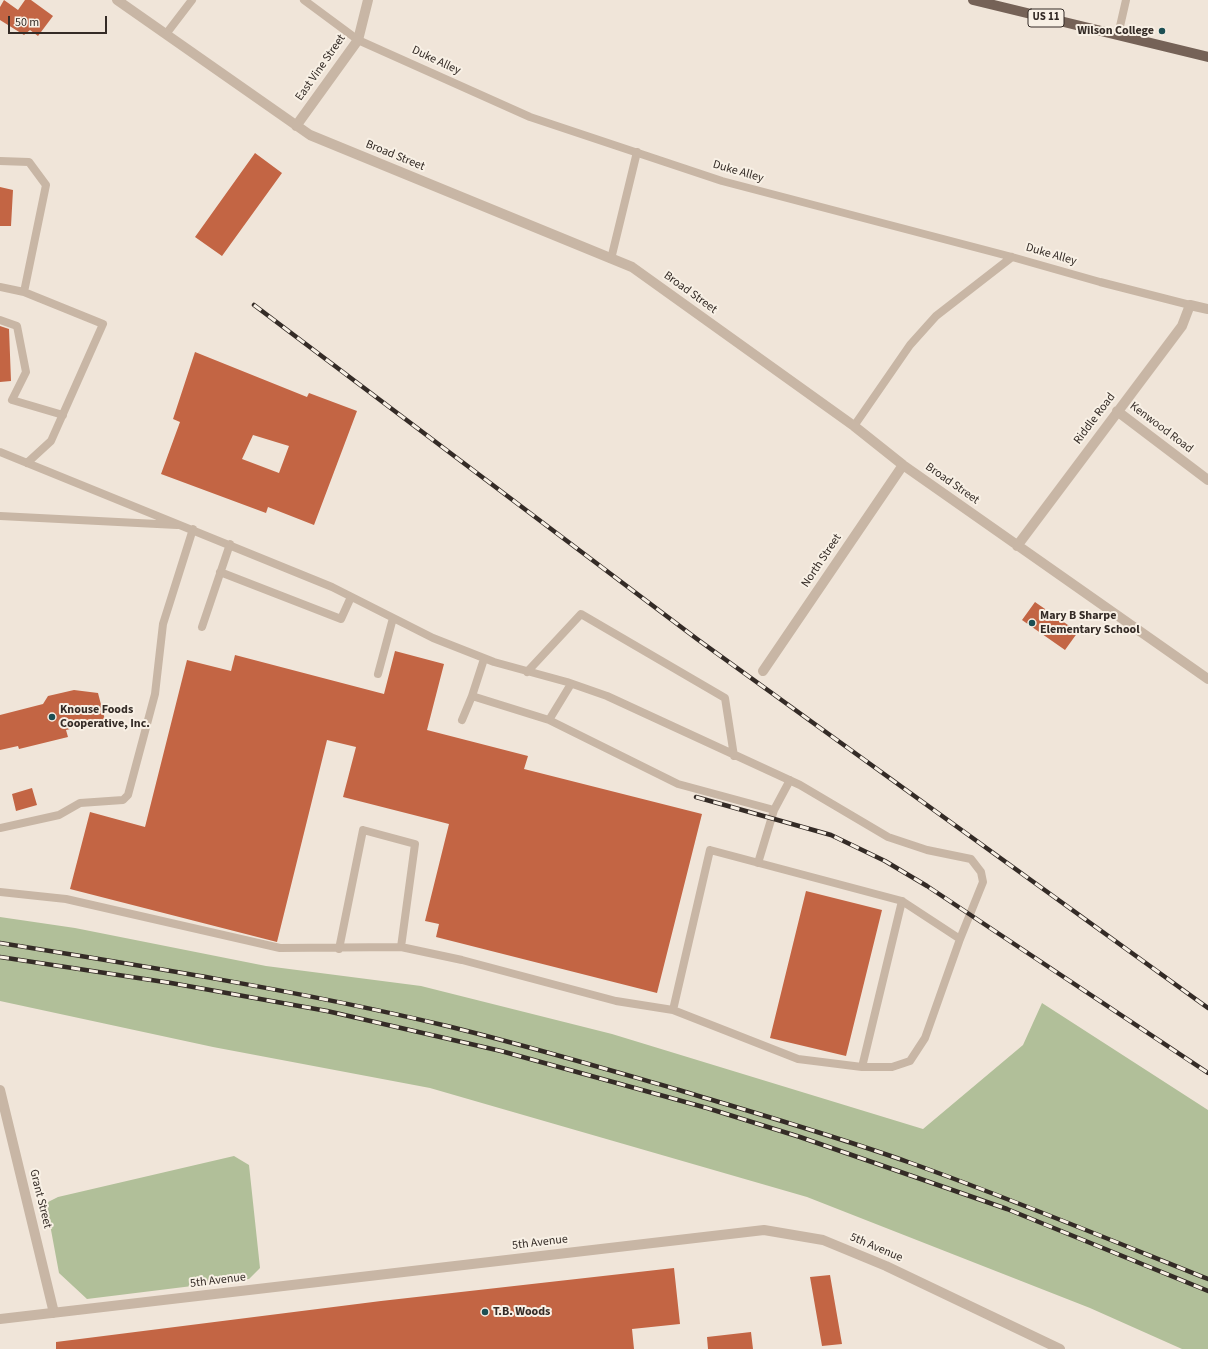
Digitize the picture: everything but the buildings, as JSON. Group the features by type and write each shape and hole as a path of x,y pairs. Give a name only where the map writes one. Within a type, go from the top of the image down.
{"main road":[{"name":"US 11","path":"973,0 1208,57"}],"street":[{"name":"Broad Street","path":"117,0 310,135 632,267 854,426 903,465 1208,679"},
{"name":"East Vine Street","path":"296,126 358,40 368,0"},
{"path":"1190,305 1208,309"},
{"name":"Riddle Road","path":"1017,546 1182,326 1190,305"},
{"name":"Kenwood Road","path":"1117,411 1208,480"},
{"name":"North Street","path":"763,671 903,465"},
{"name":"Grant Street","path":"0,1090 54,1313"},
{"name":"5th Avenue","path":"0,1319 764,1230 823,1240 886,1266 1060,1349"}],"lane":[{"path":"166,34 192,0"},
{"name":"Duke Alley","path":"304,0 358,40 530,117 722,181 1012,256 1100,282 1190,305"},
{"path":"1118,35 1126,0"},
{"path":"611,259 637,152"},
{"path":"0,162 29,162 46,185 24,292"},
{"path":"854,426 910,345 936,316 1012,256"},
{"path":"0,286 24,292 103,324 51,441 28,463"},
{"path":"0,320 17,326 26,372 12,400 63,415"},
{"path":"0,452 184,525 332,587 433,638 484,659 607,696 734,756 790,780 888,837 928,850 971,859 981,872 983,882 960,939 925,1038 910,1061 892,1067 862,1067 798,1059 673,1010 616,1001 462,960 400,947 339,949 280,948 66,899 0,892"},
{"path":"0,516 184,525"},
{"path":"0,828 59,815 80,803 123,800 128,795 155,694 163,624 193,529"},
{"path":"202,627 230,544"},
{"path":"220,572 341,619 351,597"},
{"path":"528,672 581,614 725,698 734,756"},
{"path":"378,674 393,618"},
{"path":"462,720 472,696 484,659"},
{"path":"549,720 571,684"},
{"path":"472,696 549,720 678,784 774,810"},
{"path":"758,863 774,810 790,780"},
{"path":"339,949 363,830 415,844 400,947"},
{"path":"673,1010 710,850 902,901 960,939"},
{"path":"862,1067 902,901"}],"green space":[{"path":"0,917 75,928 266,966 421,986 612,1034 923,1129 1023,1045 1042,1003 1208,1110 1208,1349 1182,1349 1090,1308 807,1197 430,1088 213,1047 0,1001"},
{"path":"234,1156 249,1165 260,1268 249,1279 87,1299 59,1273 46,1203 58,1197"}],"railway":[{"path":"254,305 697,639 1208,1008"},
{"path":"696,797 831,835 885,861 927,886 1208,1073"},
{"path":"0,943 169,971 392,1013 476,1033 534,1049 794,1124 879,1152 1021,1204 1208,1279"},
{"path":"0,957 171,983 327,1011 501,1051 707,1108 800,1137 1007,1209 1208,1291"}],"place":[{"name":"Wilson College","path":"1162,31"},
{"name":"Mary B Sharpe Elementary School","path":"1032,623"},
{"name":"Knouse Foods Cooperative, Inc.","path":"52,717"},
{"name":"T.B. Woods","path":"485,1312"}]}
